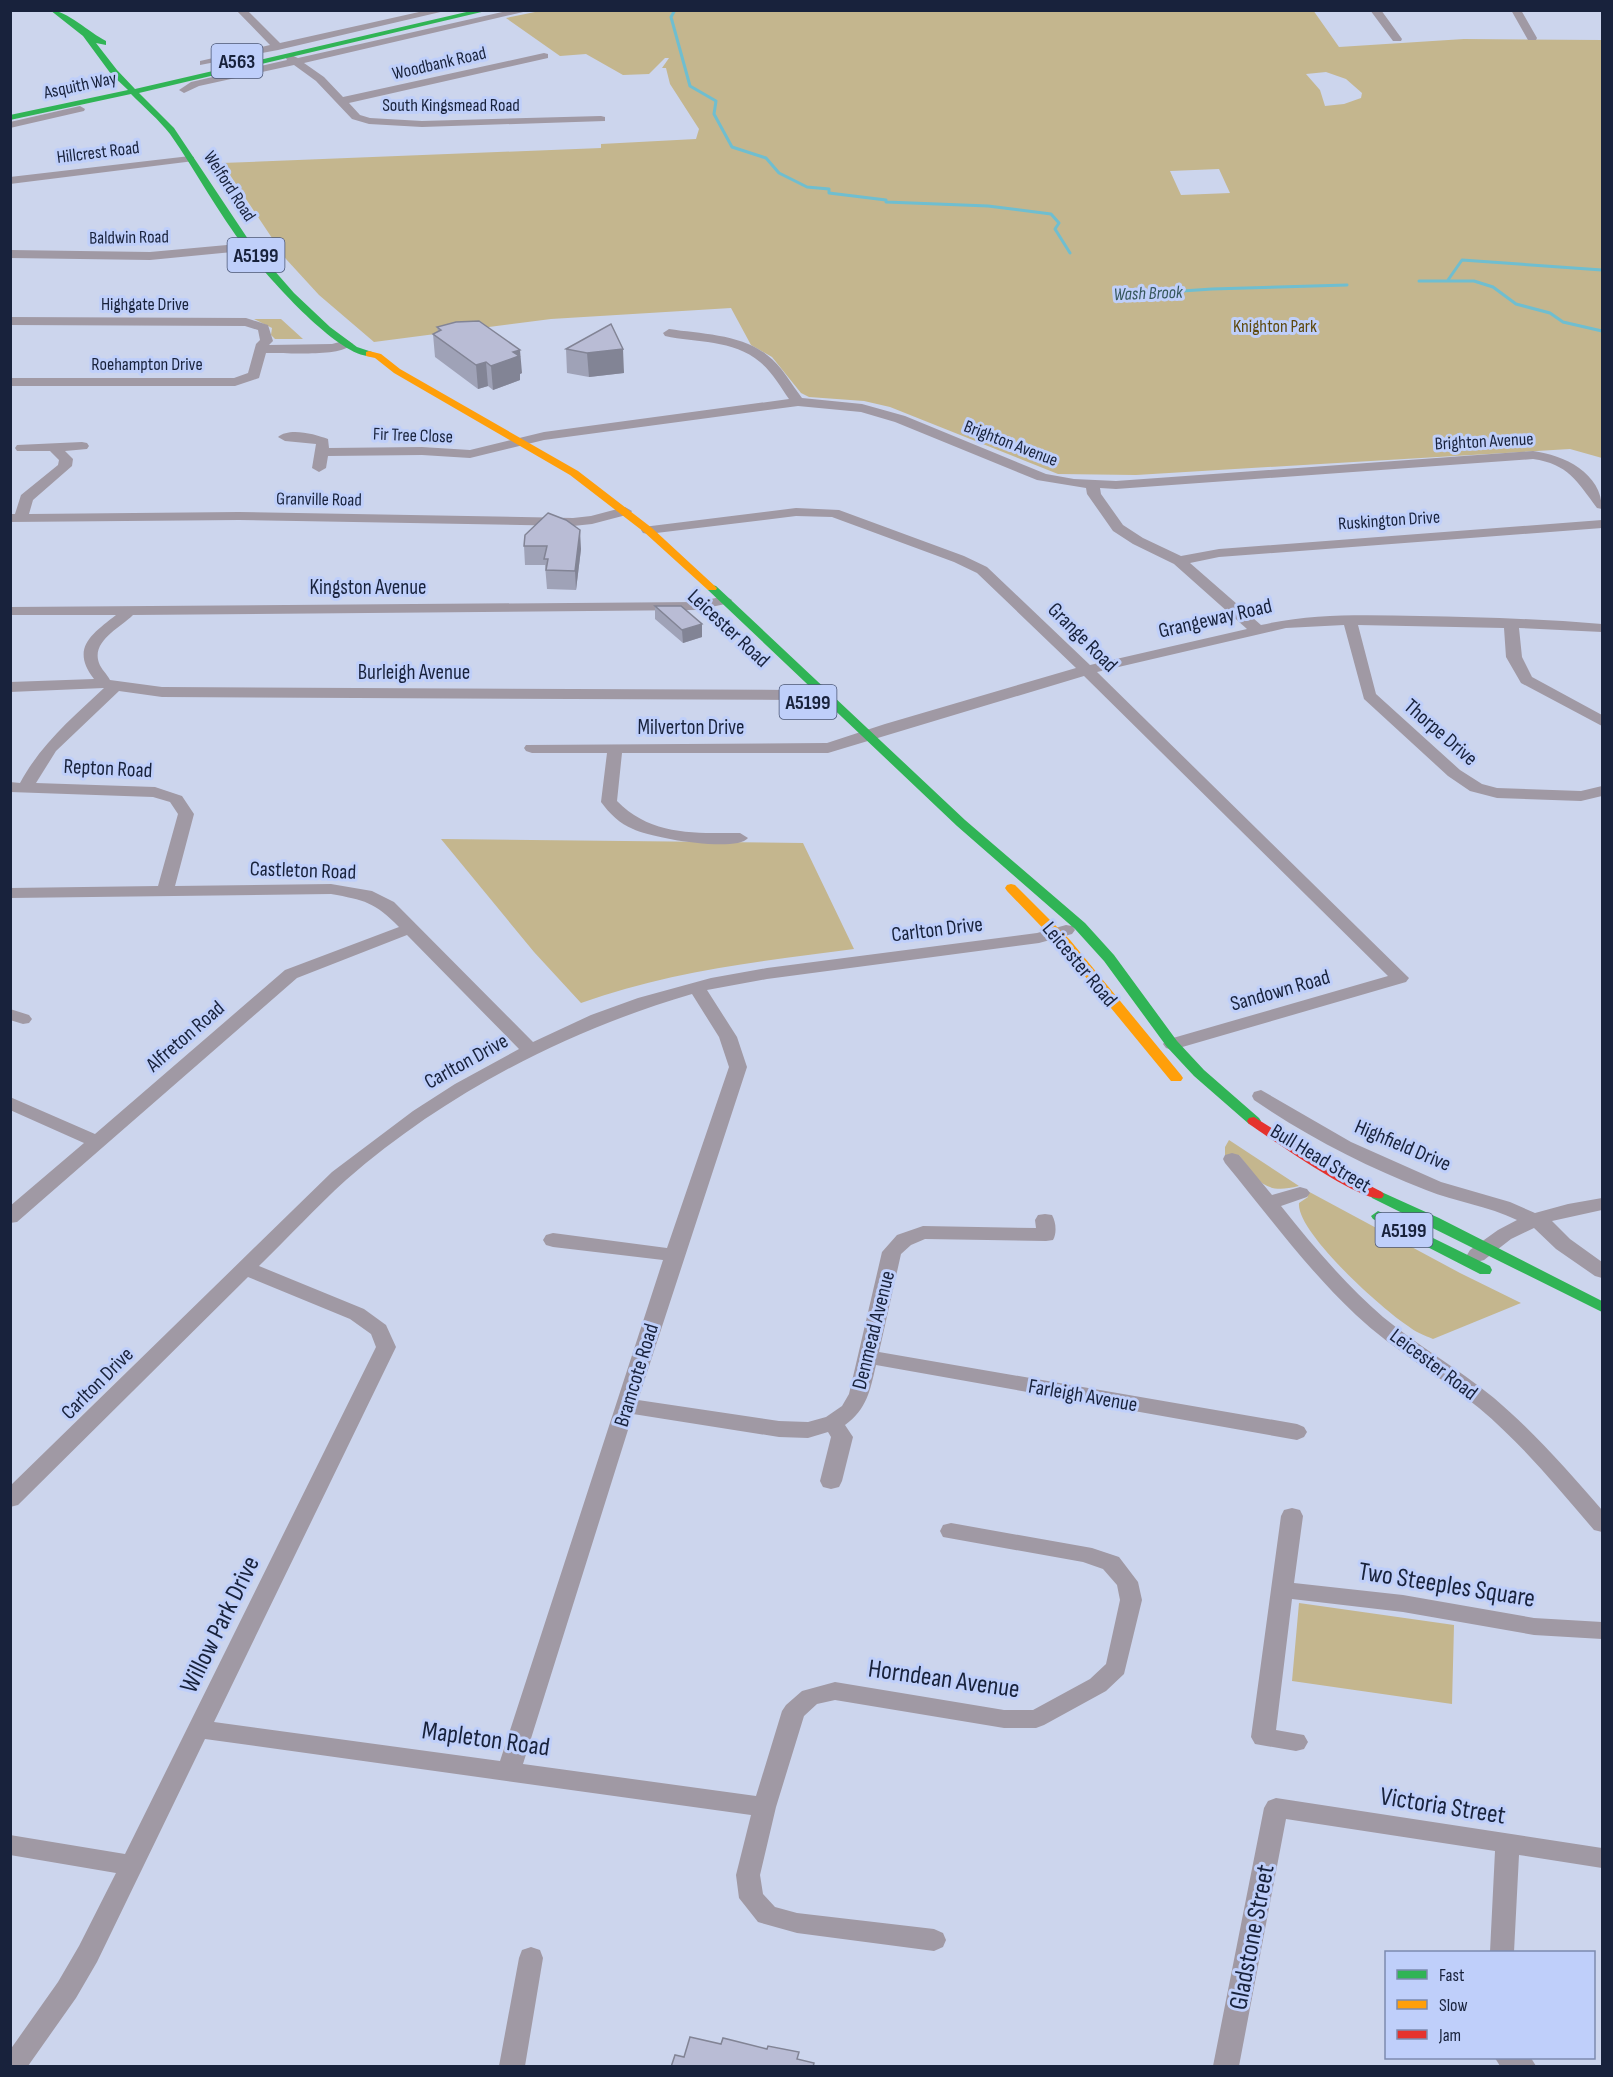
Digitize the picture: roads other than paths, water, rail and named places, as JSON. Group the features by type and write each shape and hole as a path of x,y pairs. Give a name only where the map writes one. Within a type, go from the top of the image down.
{"main road":[{"name":"Welford Road","path":"53,10 116,53"},
{"name":"A563","path":"148,81 464,10"},
{"name":"A563","path":"148,81 293,59 488,10"},
{"name":"Welford Road","path":"86,34 114,72 171,130 249,247 291,295 346,343"},
{"path":"235,62 280,55 293,59"},
{"name":"A563","path":"69,97 103,84 114,72"},
{"path":"148,81 163,93 169,107 171,130"},
{"name":"Asquith Way","path":"10,118 132,88 148,81"},
{"name":"Asquith Way","path":"10,110 69,97 132,88"},
{"name":"Leicester Road","path":"346,343 378,356 397,370 574,473 648,530 961,823 1080,926 1109,958 1172,1044 1198,1073 1222,1094"},
{"name":"A5199","path":"346,343 360,361 562,481 626,530"},
{"name":"Leicester Road","path":"690,591 709,609"},
{"name":"Leicester Road","path":"782,677 803,698"},
{"name":"A5199","path":"845,737 864,755"},
{"name":"Leicester Road","path":"1001,879 1088,970 1145,1043 1187,1090"},
{"name":"Bull Head Street","path":"1222,1094 1252,1119 1349,1182 1437,1222 1484,1249 1602,1307"},
{"name":"Bull Head Street","path":"1368,1211 1468,1263 1495,1274"}],"street":[{"path":"241,10 278,47"},
{"path":"204,63 444,10"},
{"path":"184,90 195,84 293,59 527,10"},
{"path":"1376,10 1397,39"},
{"path":"1516,10 1532,38"},
{"name":"Woodbank Road","path":"342,101 544,56"},
{"name":"South Kingsmead Road","path":"293,59 320,79 356,117 391,124 601,119"},
{"path":"10,125 80,109"},
{"name":"Hillcrest Road","path":"10,181 190,159"},
{"name":"Baldwin Road","path":"10,254 150,256 249,247"},
{"name":"Highgate Drive","path":"10,321 246,322 264,328 264,345"},
{"path":"669,333 732,344 757,354 766,361 798,402"},
{"path":"264,345 333,348 346,343"},
{"name":"Roehampton Drive","path":"10,382 236,382 254,375 264,345"},
{"name":"Brighton Avenue","path":"501,445 580,431 798,402 862,408 900,419 1042,477 1093,485 1533,454 1551,456 1570,465 1602,505"},
{"path":"278,436 319,440 324,445 319,468"},
{"name":"Fir Tree Close","path":"323,452 422,451 470,454 501,445"},
{"path":"22,448 82,446"},
{"path":"16,518 26,498 65,466 64,456 52,447"},
{"path":"1093,485 1094,494 1118,528 1179,561 1256,629"},
{"name":"Granville Road","path":"16,518 239,516 573,522 625,511"},
{"name":"Grange Road","path":"648,530 818,511 850,518 959,559 982,570 998,583 1400,978"},
{"name":"Ruskington Drive","path":"1179,561 1219,553 1602,524"},
{"name":"Kingston Avenue","path":"10,610 709,609 725,600"},
{"path":"18,787 50,748 110,684 91,661 91,649 99,637 130,609"},
{"name":"Grangeway Road","path":"845,737 868,735 1087,670 1256,629 1296,623 1350,621 1511,623 1602,628"},
{"name":"Thorpe Drive","path":"1350,621 1369,696 1454,773 1476,788 1497,793 1581,796 1602,791"},
{"path":"1511,623 1514,657 1526,680 1602,722"},
{"name":"Burleigh Avenue","path":"10,687 110,684 162,692 779,695 803,698 818,688"},
{"name":"Milverton Drive","path":"532,748 828,748 845,737"},
{"path":"615,748 609,802 615,810 648,831 673,837 740,838"},
{"name":"Repton Road","path":"18,787 155,792 176,798 186,814 165,891"},
{"name":"Castleton Road","path":"10,893 331,889 366,895 388,906 531,1050"},
{"name":"Carlton Drive","path":"10,1499 339,1176 386,1138 438,1101 531,1050 611,1014 696,987 768,974 1039,938 1080,926"},
{"name":"Alfreton Road","path":"10,1216 291,974 411,928"},
{"name":"Sandown Road","path":"1172,1044 1400,978"},
{"name":"Bramcote Road","path":"509,1770 627,1406 673,1255 738,1067 738,1057 733,1046 696,987"},
{"name":"Highfield Drive","path":"1261,1096 1299,1122 1344,1146 1434,1186 1503,1206 1545,1226 1563,1244 1602,1271"},
{"path":"10,1103 97,1142"},
{"name":"Leicester Road","path":"1232,1160 1320,1267 1341,1289 1374,1318 1485,1403 1526,1439 1602,1524"},
{"path":"1268,1203 1299,1193"},
{"path":"1468,1263 1508,1232 1560,1211 1602,1204"},
{"name":"Denmead Avenue","path":"833,1423 850,1411 859,1394 892,1252 904,1240 922,1232 944,1231 1046,1234"},
{"path":"553,1240 673,1255"},
{"name":"Willow Park Drive","path":"14,2067 67,1990 88,1954 386,1347 379,1330 357,1314 245,1268"},
{"name":"Farleigh Avenue","path":"869,1357 1297,1432"},
{"path":"627,1406 779,1429 808,1430 833,1423 842,1437 831,1481"},
{"path":"1292,1516 1263,1737 1296,1742"},
{"name":"Horndean Avenue","path":"934,1940 796,1923 767,1915 751,1898 748,1875 764,1807 794,1711 810,1697 835,1691 1004,1719 1036,1719 1098,1685 1116,1668 1131,1600 1127,1582 1111,1563 1084,1554 951,1531"},
{"name":"Two Steeples Square","path":"1282,1590 1416,1605 1573,1632 1602,1632"},
{"name":"Mapleton Road","path":"200,1729 764,1807"},
{"name":"Victoria Street","path":"1276,1808 1602,1858"},
{"name":"Gladstone Street","path":"1226,2067 1276,1808"},
{"path":"1502,1951 1507,1843"},
{"path":"10,1845 131,1865"},
{"path":"512,2067 531,1958"},
{"path":"1510,2059 1523,2067"}],"waterway":[{"name":"Wash Brook","path":"675,10 671,17 690,86 716,101 714,114 732,147 766,158 779,173 807,187 829,189 829,193 886,200 886,202 988,206 1051,214 1059,223 1055,229 1070,253"},
{"path":"1448,280 1462,260 1602,270"},
{"name":"Wash Brook","path":"1419,281 1474,281 1493,287 1516,304 1550,313 1563,322 1602,331"},
{"name":"Wash Brook","path":"1123,295 1212,289 1347,285"}],"park label":[{"name":"Knighton Park","path":"1275,326"}]}
